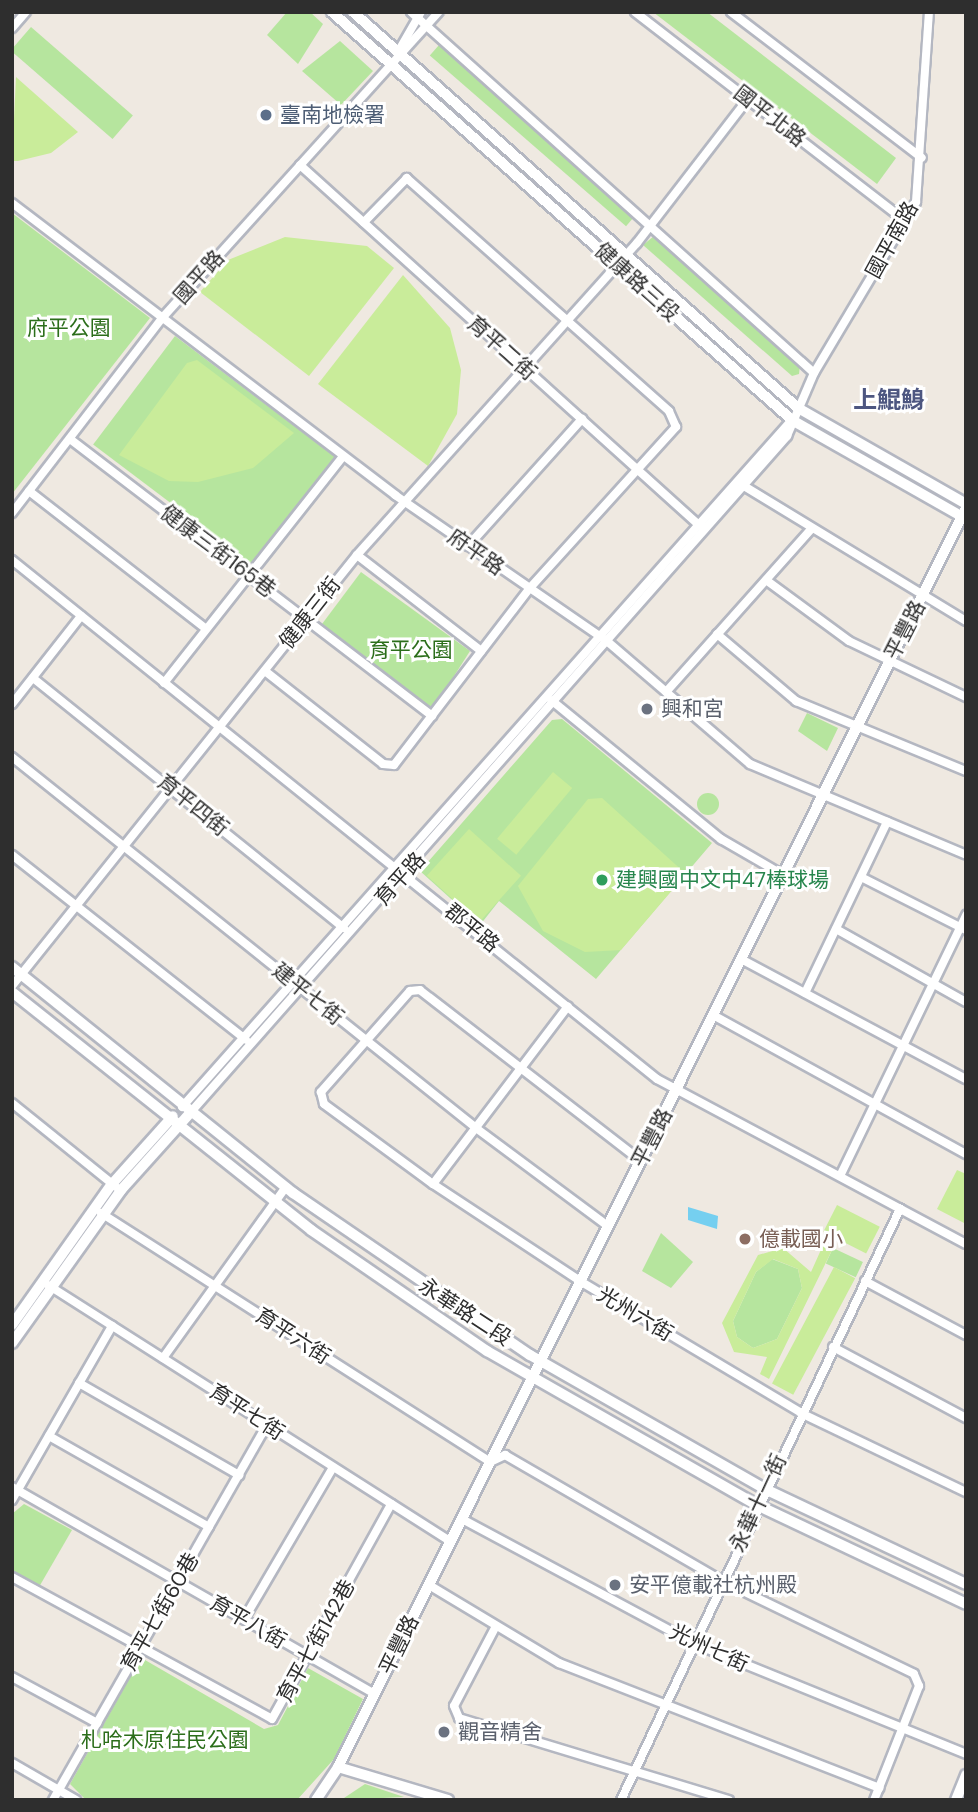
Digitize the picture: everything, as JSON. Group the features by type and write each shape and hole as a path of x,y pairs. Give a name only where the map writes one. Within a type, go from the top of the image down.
{"street":[{"path":"12,28 26,12"},
{"name":"健康路三段","path":"332,12 792,420 965,512"},
{"name":"健康路三段","path":"353,12 798,408 965,512"},
{"path":"398,52 427,27 439,12"},
{"name":"國平北路","path":"635,12 905,221"},
{"path":"731,12 922,158"},
{"name":"國平南路","path":"798,408 814,373 916,202 922,158 929,12"},
{"path":"398,52 416,14 427,27 814,373"},
{"name":"國平路","path":"12,513 163,317 398,52"},
{"name":"健康三街","path":"12,986 357,555 522,366 626,255 748,99"},
{"name":"育平二街","path":"300,165 701,528"},
{"path":"265,671 383,764 394,765 529,589 676,427 676,419 567,318 407,178 364,222"},
{"name":"府平路","path":"12,203 404,502 608,642 750,764 966,855"},
{"name":"育平路","path":"186,1110 244,1038 599,636 744,486 788,436 798,408"},
{"path":"468,546 582,419"},
{"name":"育平路","path":"12,1343 47,1285 117,1187 186,1110 252,1045 405,874 608,642 792,420"},
{"name":"健康三街165巷","path":"70,439 307,617 432,716"},
{"path":"164,683 343,456"},
{"path":"744,486 966,621"},
{"path":"29,491 206,629"},
{"name":"平豐路","path":"316,1800 338,1767 375,1694 965,512"},
{"path":"666,692 811,529"},
{"path":"357,555 481,651"},
{"name":"郡平路","path":"12,560 568,1006 676,1089 841,1174 966,1244"},
{"path":"765,580 849,641 966,697"},
{"path":"12,704 81,616"},
{"path":"717,634 796,701 966,771"},
{"name":"育平四街","path":"33,678 352,934"},
{"path":"546,696 721,839 783,875"},
{"name":"建平七街","path":"12,757 476,1128 608,1226"},
{"path":"806,993 887,822"},
{"path":"12,855 252,1045"},
{"path":"861,877 963,928"},
{"path":"841,1174 963,928 966,915"},
{"path":"836,929 966,1002"},
{"path":"741,959 966,1079"},
{"name":"永華路二段","path":"12,967 286,1188 540,1361 765,1489 966,1584"},
{"path":"366,1041 410,991 420,990 522,1066 640,1161"},
{"name":"永華路二段","path":"12,992 275,1203 531,1379 757,1505 966,1604"},
{"path":"433,1184 568,1006"},
{"path":"713,1015 966,1154"},
{"name":"光州六街","path":"366,1041 321,1092 324,1104 433,1184 580,1281 801,1413 966,1492"},
{"path":"12,1103 117,1187"},
{"path":"163,1358 286,1188"},
{"name":"永華十一街","path":"621,1800 757,1505 900,1209"},
{"name":"育平六街","path":"99,1212 490,1462"},
{"path":"865,1281 966,1335"},
{"name":"育平路","path":"12,1325 47,1285"},
{"name":"育平七街","path":"47,1285 451,1542"},
{"path":"12,1500 15,1489 49,1436 112,1326"},
{"path":"832,1347 966,1418"},
{"path":"79,1383 239,1475"},
{"name":"育平七街60巷","path":"53,1800 267,1425"},
{"path":"49,1436 209,1527"},
{"path":"490,1462 505,1455 722,1581 914,1674 919,1686 874,1800"},
{"path":"244,1619 333,1467"},
{"name":"育平八街","path":"15,1489 375,1694"},
{"name":"育平七街142巷","path":"139,1649 272,1719 391,1504"},
{"name":"光州七街","path":"462,1519 693,1643 966,1754"},
{"path":"12,1577 139,1649"},
{"path":"429,1585 559,1663 879,1788"},
{"path":"496,1626 454,1706 459,1718 729,1800"},
{"path":"12,1677 97,1723"},
{"path":"12,1763 76,1800"},
{"path":"338,1767 448,1800"},
{"path":"956,1800 966,1775"}],"green space":[{"path":"287,12 310,12 323,24 298,64 267,35"},
{"path":"653,12 707,12 896,158 877,184"},
{"path":"31,27 133,116 113,139 12,52"},
{"path":"340,41 373,71 341,105 302,71"},
{"path":"439,45 635,216 626,226 430,56"},
{"path":"16,77 78,132 51,153 12,161"},
{"name":"府平公園","path":"12,213 150,318 12,494"},
{"path":"654,236 800,365 799,374 792,376 643,245"},
{"path":"285,237 367,246 394,268 309,376 200,292 228,260"},
{"path":"403,275 450,328 461,370 457,414 428,466 318,384"},
{"path":"175,336 340,460 258,569 93,445"},
{"path":"197,360 294,433 253,468 198,482 169,481 119,455 187,363"},
{"name":"育平公園","path":"361,572 470,651 435,706 428,707 322,624"},
{"path":"807,713 838,728 827,751 798,731"},
{"path":"562,719 712,843 596,979 499,901 480,925 420,871 552,720"},
{"path":"553,772 572,788 516,855 497,839"},
{"path":"708,793 716,796 719,804 716,812 708,815 700,812 697,804 700,796"},
{"name":"建興國中文中47棒球場","path":"602,798 686,874 621,950 585,952 543,931 518,886 588,799"},
{"path":"469,829 521,876 479,923 427,876"},
{"path":"957,1170 966,1174 966,1224 937,1209"},
{"path":"837,1205 880,1227 866,1254 823,1232"},
{"path":"661,1233 693,1262 671,1288 642,1271"},
{"path":"824,1243 833,1248 769,1379 760,1374 767,1357 734,1352 722,1323 758,1255 783,1248 811,1272","holes":["773,1259 798,1269 802,1288 777,1339 753,1348 737,1337 733,1321 756,1272"]},
{"path":"833,1248 863,1262 856,1277 826,1263"},
{"path":"772,1259 798,1269 802,1288 777,1339 753,1348 737,1337 733,1321 756,1272"},
{"path":"834,1267 855,1278 793,1395 772,1384"},
{"path":"24,1504 72,1530 39,1587 12,1572 12,1514"},
{"name":"札哈木原住民公園","path":"145,1660 264,1729 278,1725 308,1668 363,1699 334,1759 297,1800 86,1800 70,1784 138,1663"},
{"path":"365,1784 404,1797 341,1800"}],"water":[{"path":"688,1207 718,1216 717,1229 688,1220"}],"place":[{"name":"臺南地檢署","path":"266,115"},
{"name":"興和宮","path":"647,709"},
{"name":"建興國中文中47棒球場","path":"602,880"},
{"name":"億載國小","path":"745,1239"},
{"name":"安平億載社杭州殿","path":"615,1585"},
{"name":"觀音精舍","path":"444,1732"}],"district":[{"name":"上鯤鯓","path":"889,400"}]}
